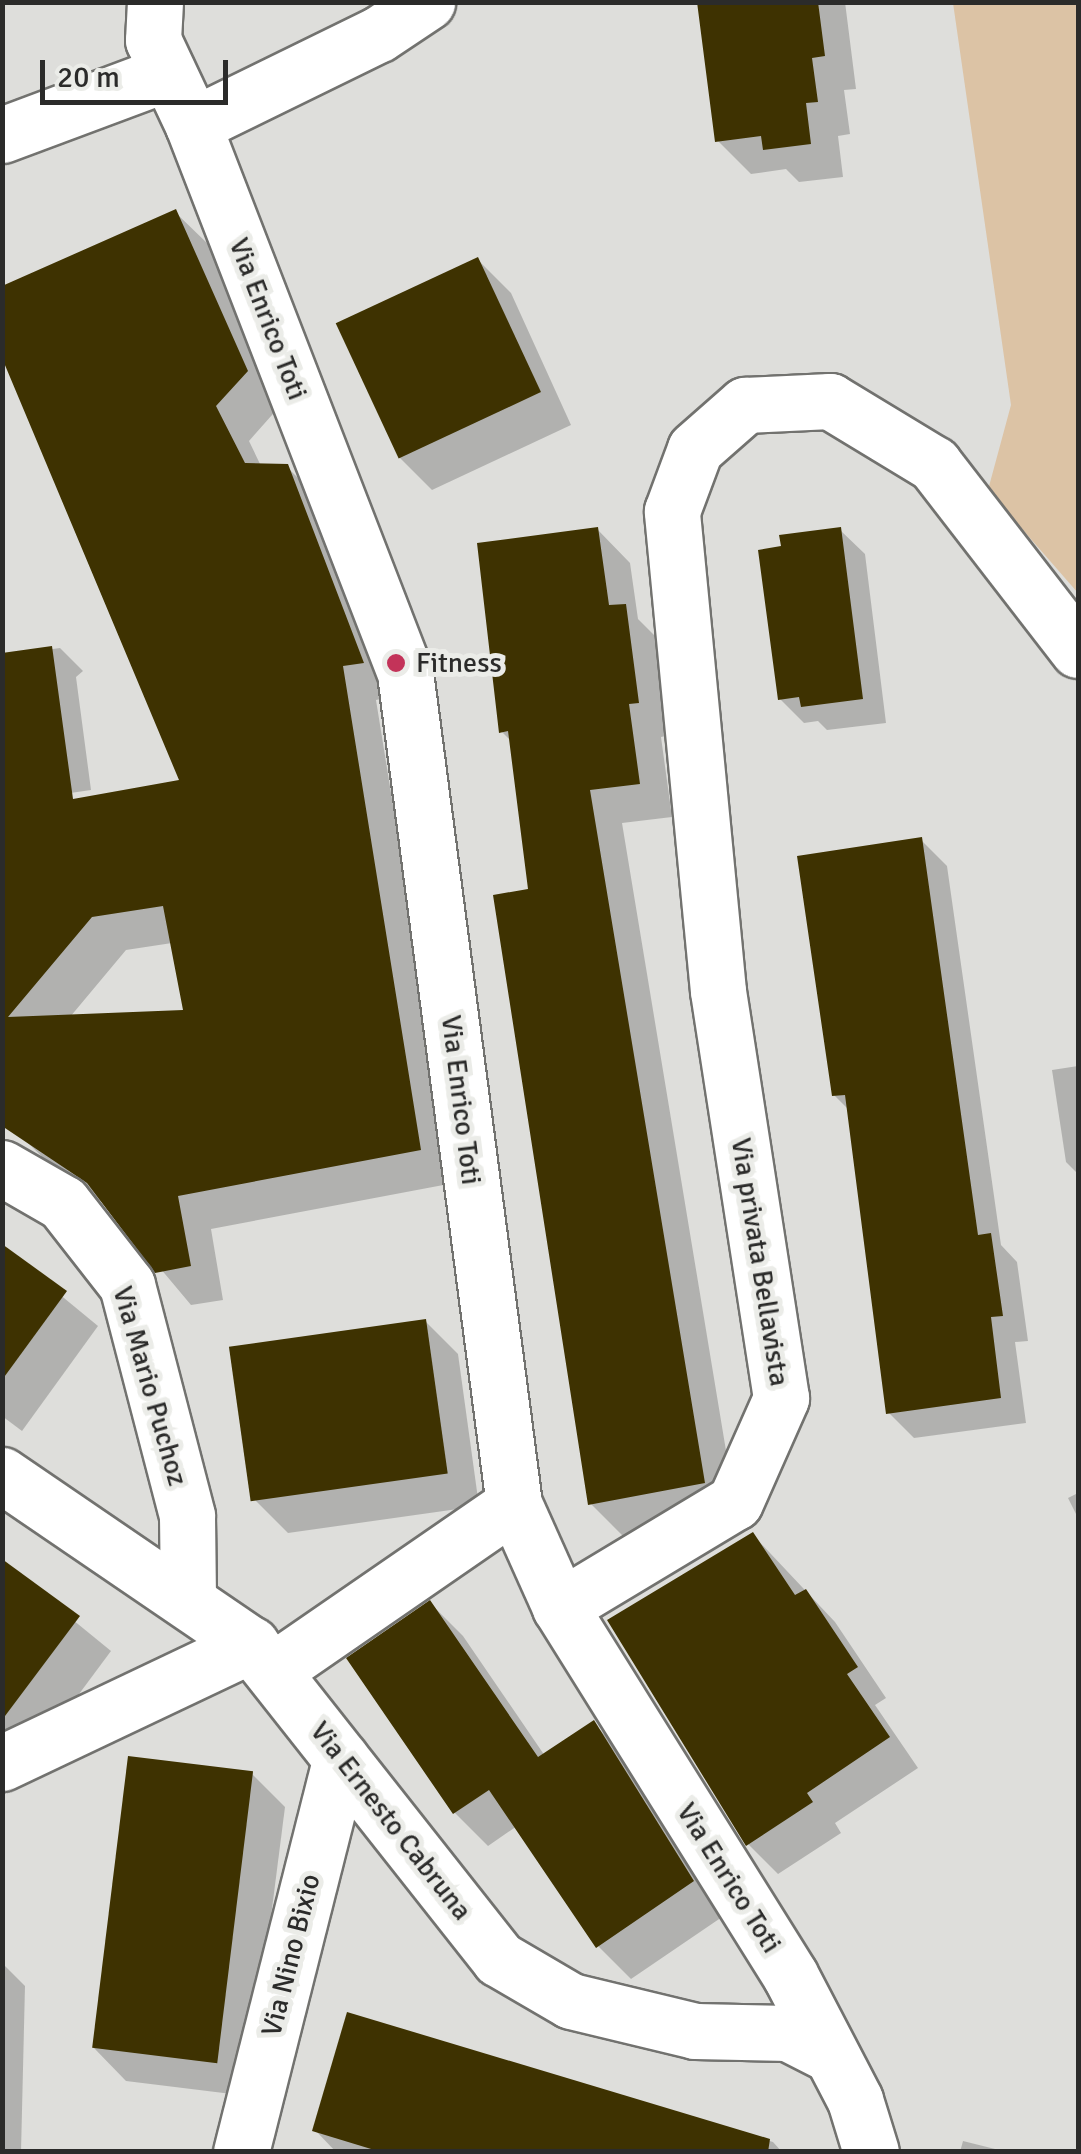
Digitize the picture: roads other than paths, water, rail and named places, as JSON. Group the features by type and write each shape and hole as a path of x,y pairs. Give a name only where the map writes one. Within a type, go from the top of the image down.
{"street":[{"name":"Via Enrico Toti","path":"155,2 152,40 193,125 405,672 514,1504 560,1607 790,1975 855,2100 870,2152"},
{"path":"193,125 378,34 427,2"},
{"path":"2,135 168,73"},
{"name":"Via privata Bellavista","path":"560,1607 734,1502 781,1398 718,991 672,511 695,449 745,405 830,401 934,464 1078,650"},
{"name":"Via Mario Puchoz","path":"2,1168 63,1202 127,1286 187,1516 188,1597"},
{"name":"Via Ernesto Cabruna","path":"2,1476 188,1597 263,1657 499,1960 571,2001 695,2031 788,2034 831,2055"},
{"path":"2,1764 263,1657 514,1504"},
{"name":"Via Nino Bixio","path":"241,2152 341,1758"}],"place":[{"name":"Fitness","path":"396,663"}]}
